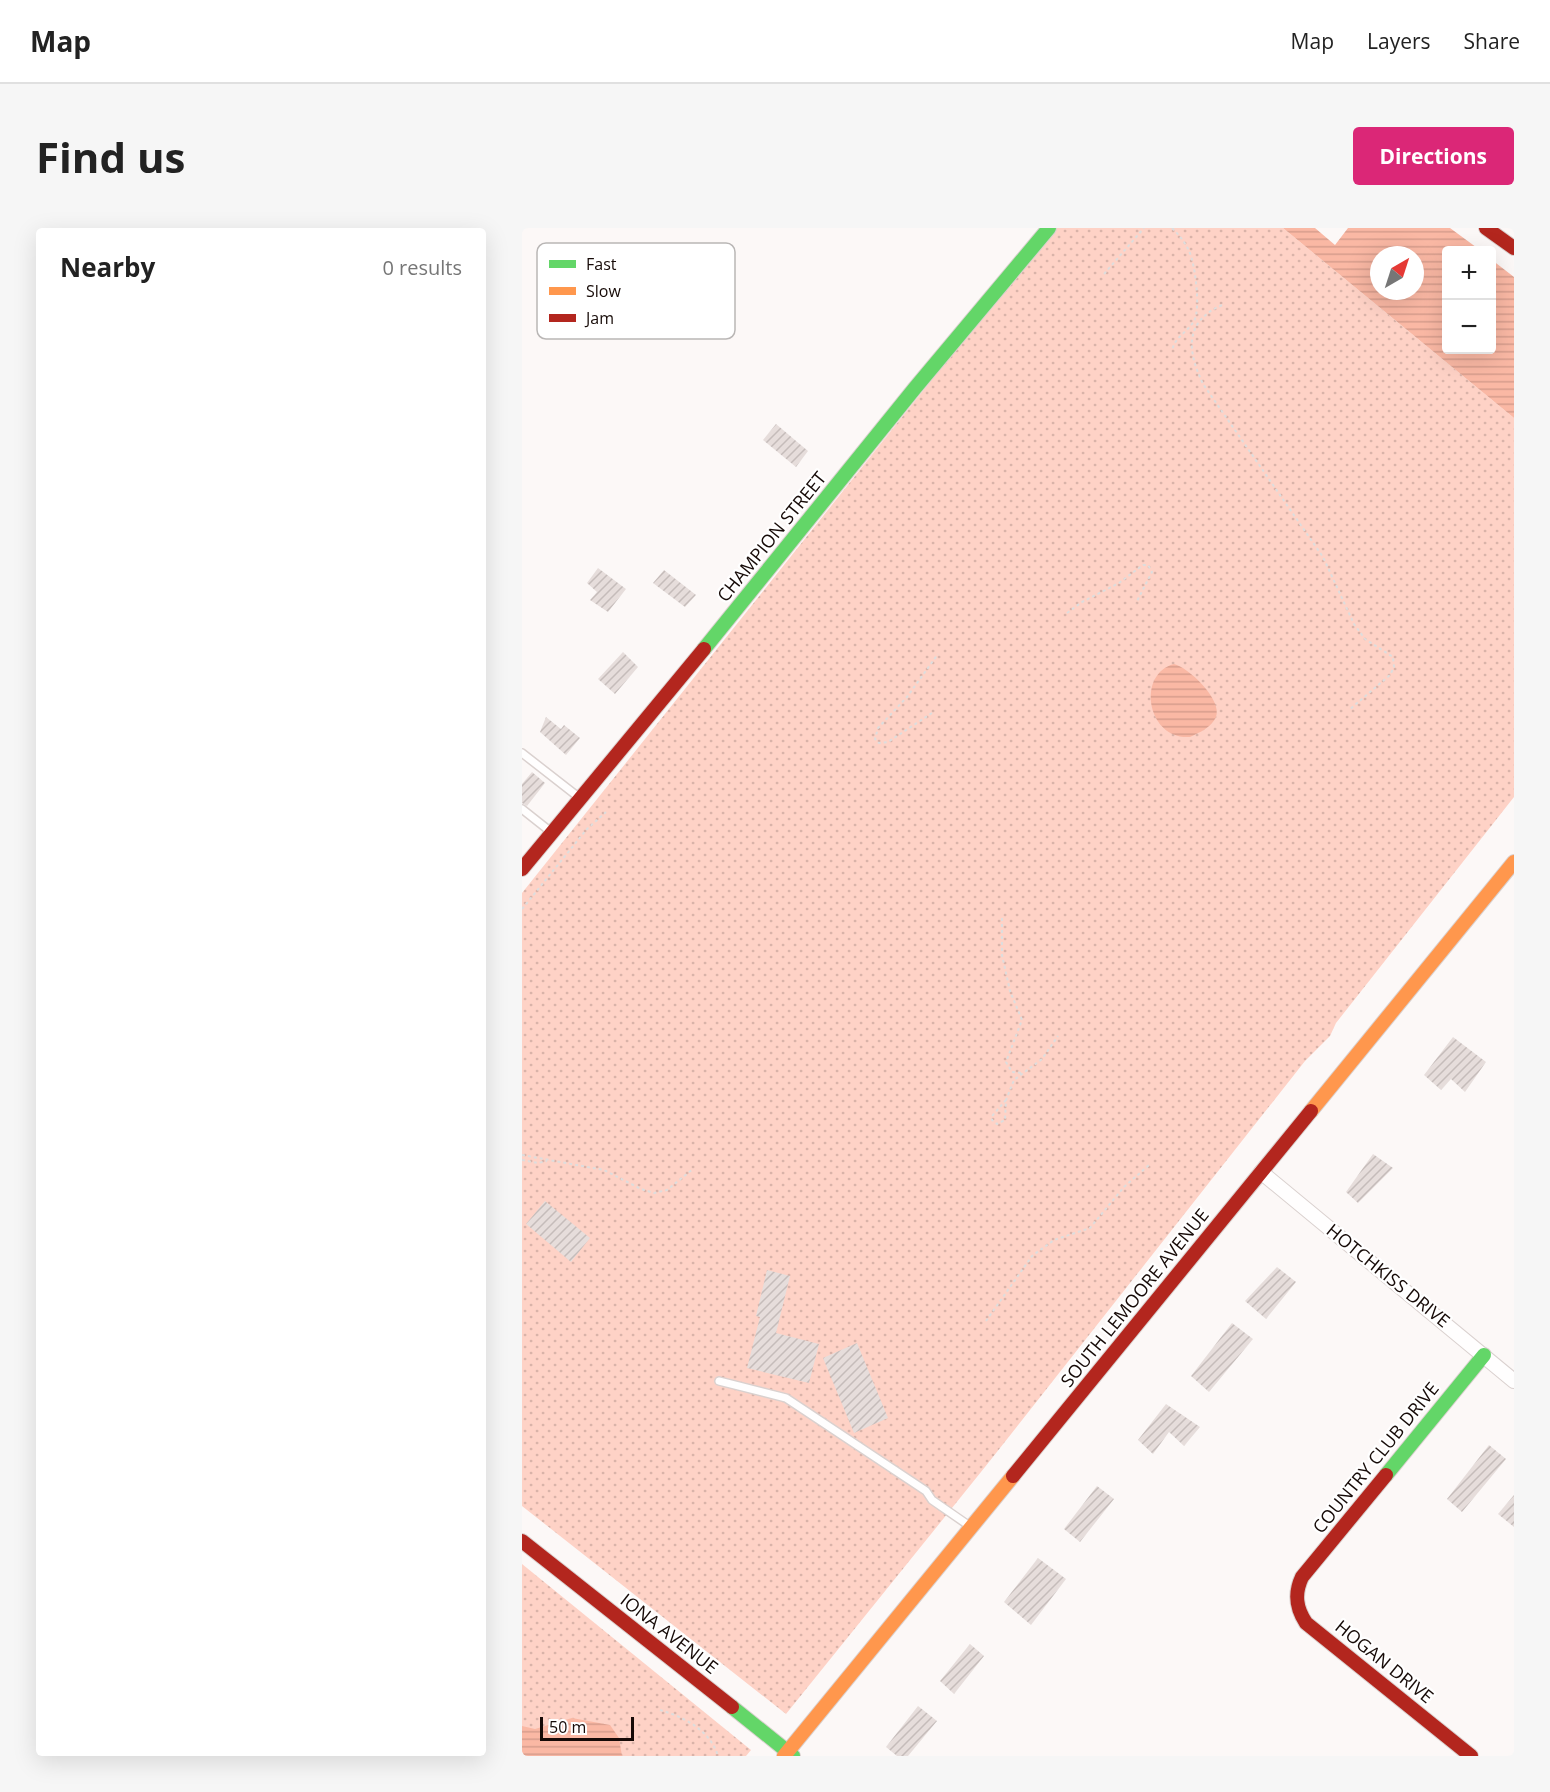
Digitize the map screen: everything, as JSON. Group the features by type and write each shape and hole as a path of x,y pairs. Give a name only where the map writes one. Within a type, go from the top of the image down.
{"main road":[{"name":"CHAMPION STREET","path":"522,869 1048,228"},
{"path":"1486,228 1514,248"},
{"name":"SOUTH LEMOORE AVENUE","path":"788,1754 1260,1172 1512,871"},
{"name":"COUNTRY CLUB DRIVE","path":"1298,1585 1383,1474 1484,1355"},
{"name":"IONA AVENUE","path":"522,1541 788,1754"},
{"name":"HOGAN DRIVE","path":"1298,1585 1297,1607 1306,1623 1471,1756"}],"street":[{"name":"HOTCHKISS DRIVE","path":"1260,1172 1514,1381"}],"lane":[{"path":"522,753 581,799"},
{"path":"522,809 552,832"},
{"path":"719,1381 786,1398 926,1491 932,1500 971,1527"}],"path":[{"path":"1104,274 1144,228"},
{"path":"1172,228 1185,243 1194,263 1197,316 1190,327 1177,339 1172,351"},
{"path":"1222,305 1201,318 1193,330 1194,359 1203,384 1323,557 1354,624 1365,639 1393,657 1394,667 1390,675 1349,710"},
{"path":"1197,316 1201,318"},
{"path":"1190,327 1193,330"},
{"path":"1067,613 1082,602 1148,565 1151,568 1151,574 1136,603"},
{"path":"932,713 888,742 879,743 875,739 878,728 907,697 938,654"},
{"path":"522,909 587,829 606,812"},
{"path":"1002,918 1001,952 1010,991 1022,1020 1018,1036 1007,1055 1006,1062 1013,1084"},
{"path":"1006,1100 1005,1120 1001,1125 995,1123 993,1114 1006,1100 1013,1084 1022,1073 1042,1059 1058,1036"},
{"path":"1010,1070 1016,1074 1022,1073"},
{"path":"522,1158 538,1162 550,1160 604,1170 654,1193 667,1190 693,1169"},
{"path":"986,1321 1032,1256 1054,1240 1090,1228 1130,1180 1149,1165"},
{"path":"660,1710 678,1716 699,1730 713,1744 718,1756"}],"shaded area":[{"path":"1053,228 1283,228 1514,418 1514,797 1336,1023 1330,1036 1305,1061 985,1467 786,1714 522,1506 522,893"},
{"path":"1283,228 1315,228 1335,245 1348,228 1450,228 1475,246 1442,246 1442,354 1496,354 1496,263 1514,277 1514,418 1371,300 1424,300 1424,246 1370,246 1370,300"},
{"path":"1174,664 1187,671 1203,685 1217,710 1216,717 1211,724 1190,737 1175,735 1164,728 1156,718 1152,705 1151,692 1154,680 1162,670"},
{"path":"522,1564 751,1750 746,1756 522,1756"},
{"path":"572,1718 610,1725 619,1738 622,1756 522,1756 522,1726 535,1729"}],"building":[{"path":"776,424 808,451 796,467 763,440"},
{"path":"598,568 626,589 608,612 590,600 597,592 587,583"},
{"path":"664,570 696,595 685,607 653,583"},
{"path":"623,652 638,667 615,694 598,679"},
{"path":"546,717 561,729 564,725 580,738 566,755 540,732"},
{"path":"532,772 545,783 527,806 522,803 522,784"},
{"path":"1453,1037 1486,1062 1465,1092 1451,1079 1441,1090 1424,1075"},
{"path":"1373,1154 1393,1168 1358,1203 1346,1192"},
{"path":"545,1201 590,1238 571,1262 526,1224"},
{"path":"1277,1267 1296,1282 1266,1319 1245,1301"},
{"path":"767,1270 790,1276 776,1333 819,1344 809,1383 747,1368 760,1317 756,1316"},
{"path":"1232,1323 1253,1339 1209,1392 1191,1376"},
{"path":"857,1343 888,1418 854,1433 823,1358"},
{"path":"1166,1404 1200,1427 1184,1446 1169,1432 1153,1454 1138,1440"},
{"path":"1489,1445 1506,1459 1462,1512 1447,1499"},
{"path":"1097,1486 1114,1499 1080,1542 1064,1529"},
{"path":"1514,1495 1514,1527 1498,1514"},
{"path":"1038,1558 1066,1579 1031,1625 1004,1602"},
{"path":"970,1644 984,1656 954,1694 940,1681"},
{"path":"918,1706 937,1721 908,1756 897,1756 886,1747"}],"traffic: fast":[{"path":"704,649 915,388 1049,228"},
{"path":"1386,1475 1484,1355"},
{"path":"732,1707 793,1756"}],"traffic: slow":[{"path":"1311,1111 1514,862"},
{"path":"784,1756 1013,1476"}],"traffic: jam":[{"path":"1486,228 1514,248"},
{"path":"522,869 704,649"},
{"path":"1013,1476 1311,1111"},
{"path":"1386,1475 1302,1577 1297,1595 1298,1606 1306,1623 1471,1756"},
{"path":"522,1541 732,1707"}]}
